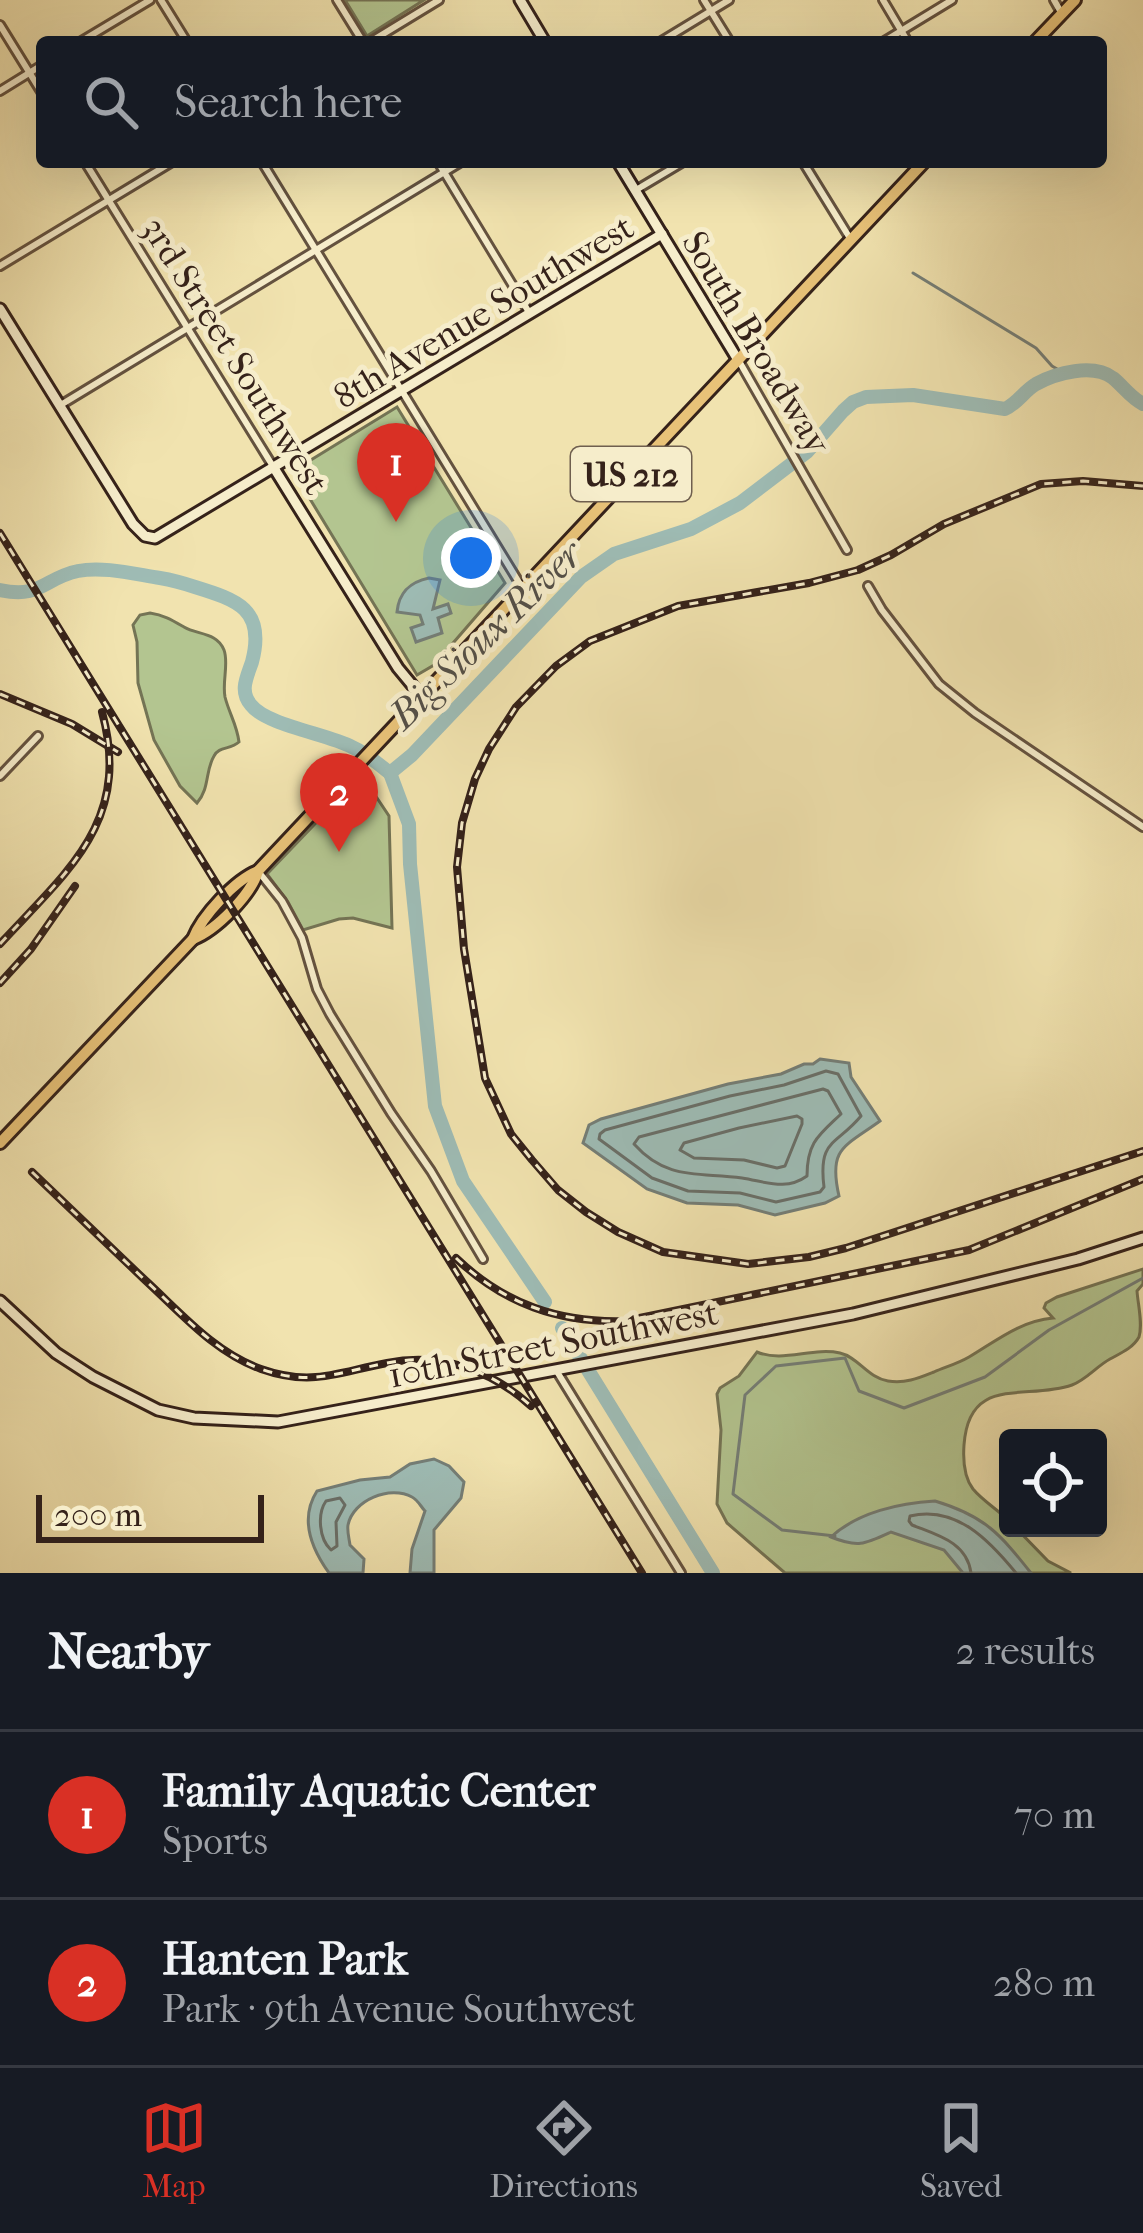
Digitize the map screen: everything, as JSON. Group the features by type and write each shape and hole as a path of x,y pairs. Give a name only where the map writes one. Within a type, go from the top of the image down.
{"main road":[{"path":"1042,36 1075,0"},
{"name":"US 212","path":"0,1143 193,939 208,933 254,884 258,871 918,168"},
{"path":"0,1132 19,1123"}],"street":[{"path":"90,36 150,0"},
{"path":"161,0 183,36"},
{"path":"337,0 363,36"},
{"path":"377,36 439,0"},
{"path":"520,0 541,36"},
{"path":"704,0 726,36"},
{"path":"670,36 729,0"},
{"path":"883,0 904,36"},
{"path":"893,36 952,0"},
{"path":"1054,0 1062,14"},
{"path":"0,25 36,83"},
{"path":"0,91 36,69"},
{"name":"3rd Street Southwest","path":"89,168 398,668 422,697"},
{"path":"0,266 162,168"},
{"path":"266,168 523,589"},
{"path":"441,168 530,314"},
{"path":"0,309 59,406 451,168"},
{"name":"South Broadway","path":"622,168 847,550"},
{"path":"636,190 673,168"},
{"path":"807,168 851,240"},
{"name":"8th Avenue Southwest","path":"59,406 133,524 145,536 155,538 662,234"},
{"path":"868,586 939,684 1143,827"},
{"path":"0,776 38,736"},
{"path":"258,871 302,938 317,989 330,1013 483,1259"},
{"name":"10th Street Southwest","path":"0,1301 56,1353 158,1410 194,1418 278,1421 853,1314 1078,1259 1143,1238"},
{"path":"556,1370 682,1573"}],"green space":[{"path":"345,0 424,0 367,36"},
{"path":"397,407 505,583 434,665 417,675 293,471"},
{"path":"150,613 212,637 225,655 225,697 239,742 216,753 197,803 180,786 154,740 138,683 133,625 140,615"},
{"path":"357,780 389,816 392,928 353,918 303,930 267,874"},
{"path":"1143,1269 1143,1284 1137,1291 1139,1337 1072,1385 988,1399 968,1423 964,1462 973,1489 999,1512 999,1537 1025,1537 1048,1561 1071,1573 785,1573 727,1523 717,1504 721,1430 717,1394 757,1352 777,1356 840,1353 881,1379 912,1380 965,1359 1019,1327 1053,1318 1044,1308 1057,1297"}],"water":[{"path":"429,578 440,580 433,609 448,604 451,613 438,618 442,633 416,642 411,628 423,624 420,615 397,612 398,605 407,589"},
{"path":"820,1059 849,1063 851,1077 880,1121 842,1150 836,1168 839,1196 825,1203 775,1215 738,1205 687,1203 647,1189 583,1143 589,1125 601,1119 781,1074"},
{"path":"434,1459 464,1482 461,1498 434,1530 434,1573 410,1573 412,1549 425,1511 412,1497 393,1493 374,1497 351,1516 350,1545 364,1559 363,1573 329,1573 317,1554 308,1523 317,1491 390,1477 410,1464"},
{"path":"935,1501 967,1513 990,1528 1031,1573 963,1573 944,1550 891,1532 861,1543 831,1537 854,1521"}],"waterway":[{"path":"913,273 1036,348 1064,373"},
{"name":"Big Sioux River","path":"390,773 581,577 614,554 691,529 740,503 807,452 853,402 913,395 1005,409 1044,380 1085,370 1113,378 1143,404"},
{"name":"Big Sioux River","path":"0,590 25,592 67,574 98,569 169,580 235,602 251,618 255,630 245,689 251,705 283,724 357,749 390,773"},
{"path":"390,773 409,824 435,1106 463,1181 545,1302"},
{"path":"835,1536 782,1530 733,1494 745,1395 776,1366 845,1358 859,1391 904,1408 985,1377 1049,1330 1143,1278"},
{"path":"562,1328 713,1573"}],"railway":[{"path":"1143,486 1083,481 1041,484 944,524 858,570 678,606 590,641 556,666 516,707 489,749 462,823 457,867 464,949 485,1078 511,1134 558,1190 586,1212 663,1252 748,1264 809,1257 1143,1151"},
{"path":"0,533 642,1573"},
{"path":"0,694 72,724 118,752"},
{"path":"0,944 70,868 101,814 109,751 102,712"},
{"path":"0,983 31,949 75,886"},
{"path":"32,1172 199,1331 244,1362 295,1377 339,1374 407,1360 446,1362 482,1374 531,1406"},
{"path":"456,1258 493,1288 534,1308 578,1318 625,1321 969,1250 1143,1179"}],"place":[{"name":"Family Aquatic Center","path":"396,522"},
{"name":"Hanten Park","path":"339,852"}]}
